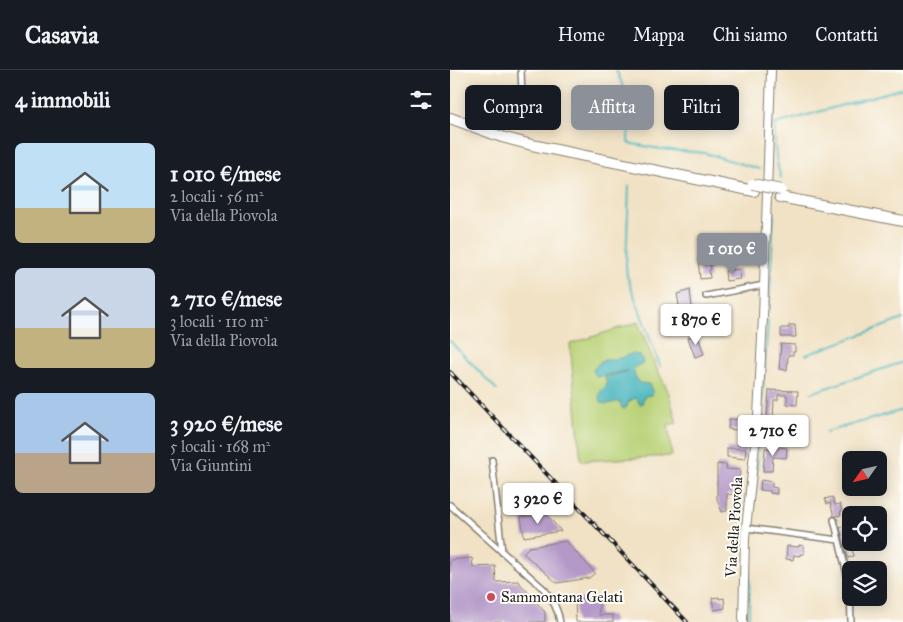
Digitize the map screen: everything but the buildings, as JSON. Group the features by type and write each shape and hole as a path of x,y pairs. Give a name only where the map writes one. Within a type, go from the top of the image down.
{"highway":[{"path":"450,111 493,128 535,139 903,221"},
{"path":"450,118 502,137 532,145 754,188"},
{"path":"781,194 903,215"}],"street":[{"path":"521,70 522,85"},
{"name":"Via della Piovola","path":"743,622 746,528 758,416 771,70"},
{"path":"706,296 764,285"},
{"path":"492,460 502,552"},
{"path":"450,505 538,583 558,609 560,622"},
{"path":"834,520 850,588 851,622"},
{"path":"746,528 839,540"}],"green space":[{"path":"638,322 668,391 677,423 668,425 672,456 581,461 570,344"}],"water":[{"path":"631,354 640,355 643,363 633,368 635,376 640,383 649,384 652,395 645,396 643,403 640,405 635,398 628,402 627,407 624,409 620,402 603,403 599,395 607,385 605,377 629,371 597,377 593,370 599,363 605,360"}],"waterway":[{"path":"616,70 622,84 629,119 628,143 660,149 705,153 759,169"},
{"path":"781,178 775,152 776,124 903,88"},
{"path":"629,186 627,276 660,366"},
{"path":"769,312 774,211"},
{"path":"806,355 903,319"},
{"path":"762,405 768,320"},
{"path":"450,341 497,390"},
{"path":"811,393 903,362"},
{"path":"826,432 903,410"},
{"path":"752,526 761,419"},
{"path":"749,622 750,545"}],"railway":[{"path":"450,372 687,622"}],"place":[{"name":"Sammontana Gelati","path":"491,597"}]}
